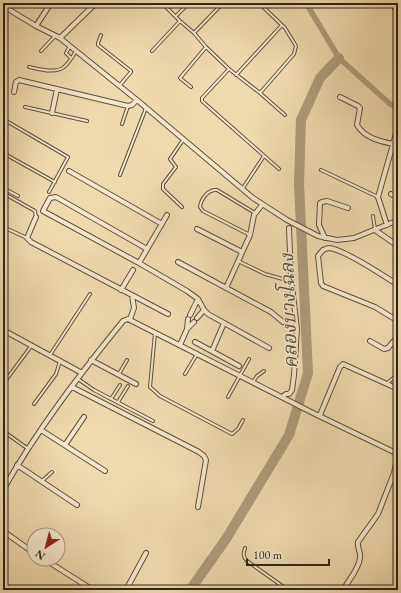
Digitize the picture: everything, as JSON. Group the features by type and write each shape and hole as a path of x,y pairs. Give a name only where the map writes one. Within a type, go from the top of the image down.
{"street":[{"path":"36,26 51,3"},
{"path":"60,38 95,3"},
{"path":"393,3 398,15"},
{"path":"3,6 36,26 60,38 137,100 242,190 278,216 318,236 343,240 354,238 398,222"},
{"path":"14,92 16,82 19,80 128,106 132,105 137,100"},
{"path":"52,113 56,88"},
{"path":"340,97 360,108 357,125 367,136 393,144"},
{"path":"387,225 378,197 397,130"},
{"path":"69,170 162,224"},
{"path":"391,194 398,198"},
{"path":"147,249 56,197 50,198 43,211 139,262 187,291 198,300 204,310 269,348"},
{"path":"326,238 319,225 320,204 327,201 348,208"},
{"path":"226,288 250,235 255,213 262,205"},
{"path":"139,262 167,215"},
{"path":"36,217 27,238 31,242 168,314"},
{"path":"283,398 292,390 297,329 289,228"},
{"path":"197,229 242,252"},
{"path":"375,230 398,246"},
{"path":"398,285 346,254 328,248 320,252 318,260 321,283 323,286 375,307 398,321"},
{"path":"178,262 271,312 283,322"},
{"path":"121,290 133,270"},
{"path":"130,320 134,308 132,295"},
{"path":"190,315 198,300"},
{"path":"197,318 204,310"},
{"path":"3,490 28,449 91,360 123,321 125,319 130,320 398,455 394,473 378,514 358,542 357,546 360,557 359,563 343,590"},
{"path":"180,345 187,329 188,319"},
{"path":"187,329 194,322"},
{"path":"212,351 224,323"},
{"path":"3,330 82,373"},
{"path":"370,341 384,349 388,348 398,336"},
{"path":"195,342 239,366"},
{"path":"91,360 136,384"},
{"path":"317,414 341,365 343,364 398,389"},
{"path":"72,386 192,448 204,456 206,460 198,507"},
{"path":"65,445 84,417"},
{"path":"42,430 106,471"},
{"path":"18,465 77,504"},
{"path":"3,531 26,547"},
{"path":"126,590 146,554"},
{"path":"57,567 93,590"}],"lane":[{"path":"162,3 229,69 285,115"},
{"path":"176,16 189,3"},
{"path":"194,33 223,3"},
{"path":"259,3 282,25 296,46 294,54 260,93"},
{"path":"152,51 180,21"},
{"path":"236,75 282,25"},
{"path":"101,35 98,45 131,71 120,86"},
{"path":"41,51 55,36"},
{"path":"70,46 66,53 71,58"},
{"path":"191,87 180,78 206,47"},
{"path":"28,67 58,70 64,67 76,51"},
{"path":"229,69 202,98 202,101 279,169"},
{"path":"122,124 128,106"},
{"path":"25,107 87,121"},
{"path":"120,175 146,108"},
{"path":"3,119 68,156 49,192"},
{"path":"182,207 163,187 163,184 176,167 170,159 184,140"},
{"path":"3,153 54,182"},
{"path":"242,190 264,156"},
{"path":"321,170 378,197"},
{"path":"3,188 18,196"},
{"path":"250,235 203,211 200,207 201,202 209,192 217,190 255,213"},
{"path":"3,193 35,211 36,217"},
{"path":"373,216 375,230"},
{"path":"3,227 27,238"},
{"path":"238,261 265,274 283,280"},
{"path":"50,355 90,294"},
{"path":"155,332 150,387 160,396 232,434 238,429 243,420"},
{"path":"3,384 32,345"},
{"path":"186,374 197,354"},
{"path":"34,404 56,374 60,360"},
{"path":"118,374 127,360"},
{"path":"228,397 249,360"},
{"path":"253,382 256,376 264,371"},
{"path":"386,384 398,374"},
{"path":"77,379 90,388 154,421"},
{"path":"111,399 120,385"},
{"path":"118,403 128,386"},
{"path":"3,431 28,449"},
{"path":"42,481 52,472"},
{"path":"3,478 8,480"},
{"path":"245,548 243,553 247,561 288,590"},
{"path":"136,590 138,587 144,590"}],"waterway":[{"path":"306,3 339,58 390,104 398,108"},
{"name":"คลองบางโฉลง","path":"190,590 226,539 289,435 308,373 299,184 301,120 320,78 339,58"},
{"path":"396,590 398,586"}]}
